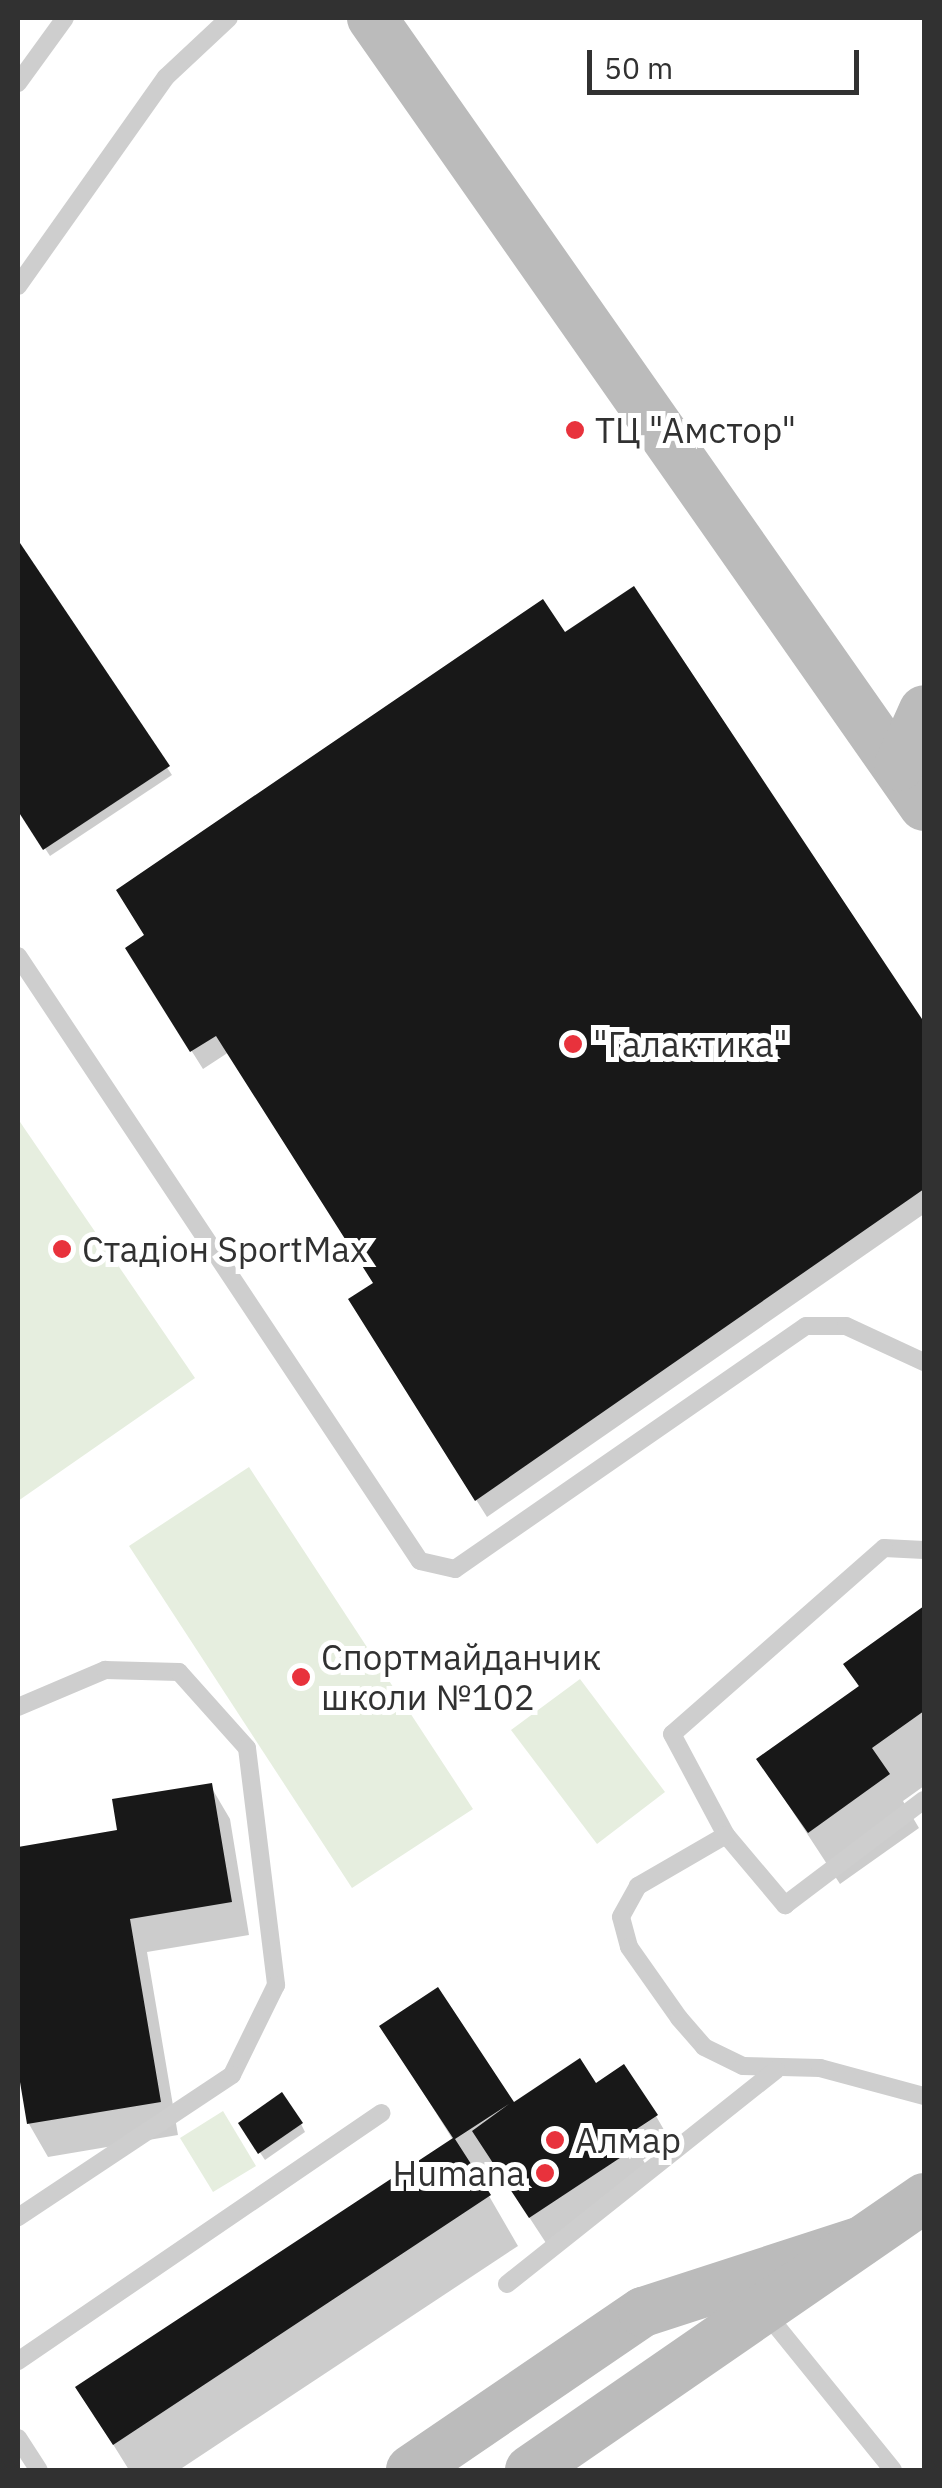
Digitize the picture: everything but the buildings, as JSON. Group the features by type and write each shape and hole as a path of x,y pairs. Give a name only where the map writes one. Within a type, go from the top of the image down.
{"main road":[{"path":"372,18 912,786"},
{"path":"912,786 924,710"},
{"path":"530,2470 768,2312 924,2198"},
{"path":"411,2470 642,2312 861,2241"},
{"path":"642,2312 685,2322 691,2336 676,2371"}],"lane":[{"path":"18,84 65,18"},
{"path":"18,286 166,77 229,18"},
{"path":"18,956 420,1561 454,1569 806,1326 846,1326 924,1362"},
{"path":"924,1550 884,1548 677,1726 676,1743 726,1835 777,1902 794,1904 924,1800"},
{"path":"18,1707 105,1670 179,1672 247,1748 276,1985 232,2075 18,2217"},
{"path":"726,1835 638,1886 622,1932 704,2046 776,2070 820,2068 924,2096"},
{"path":"506,2284 776,2070"},
{"path":"18,2361 382,2114"},
{"path":"692,2298 768,2312 893,2470"},
{"path":"18,2438 38,2470"}],"green space":[{"name":"Стадіон SportMax","path":"18,1119 195,1378 18,1501"},
{"name":"Спортмайданчик школи №102","path":"249,1467 473,1809 352,1888 129,1546"},
{"path":"580,1679 665,1792 597,1844 511,1730"},
{"path":"223,2111 256,2166 213,2192 180,2138"}],"place":[{"name":"ТЦ \"Амстор\"","path":"575,430"},
{"name":"\"Галактика\"","path":"573,1044"},
{"name":"Стадіон SportMax","path":"62,1249"},
{"name":"Спортмайданчик школи №102","path":"301,1677"},
{"name":"Алмар","path":"555,2140"},
{"name":"Humana","path":"545,2173"}]}
